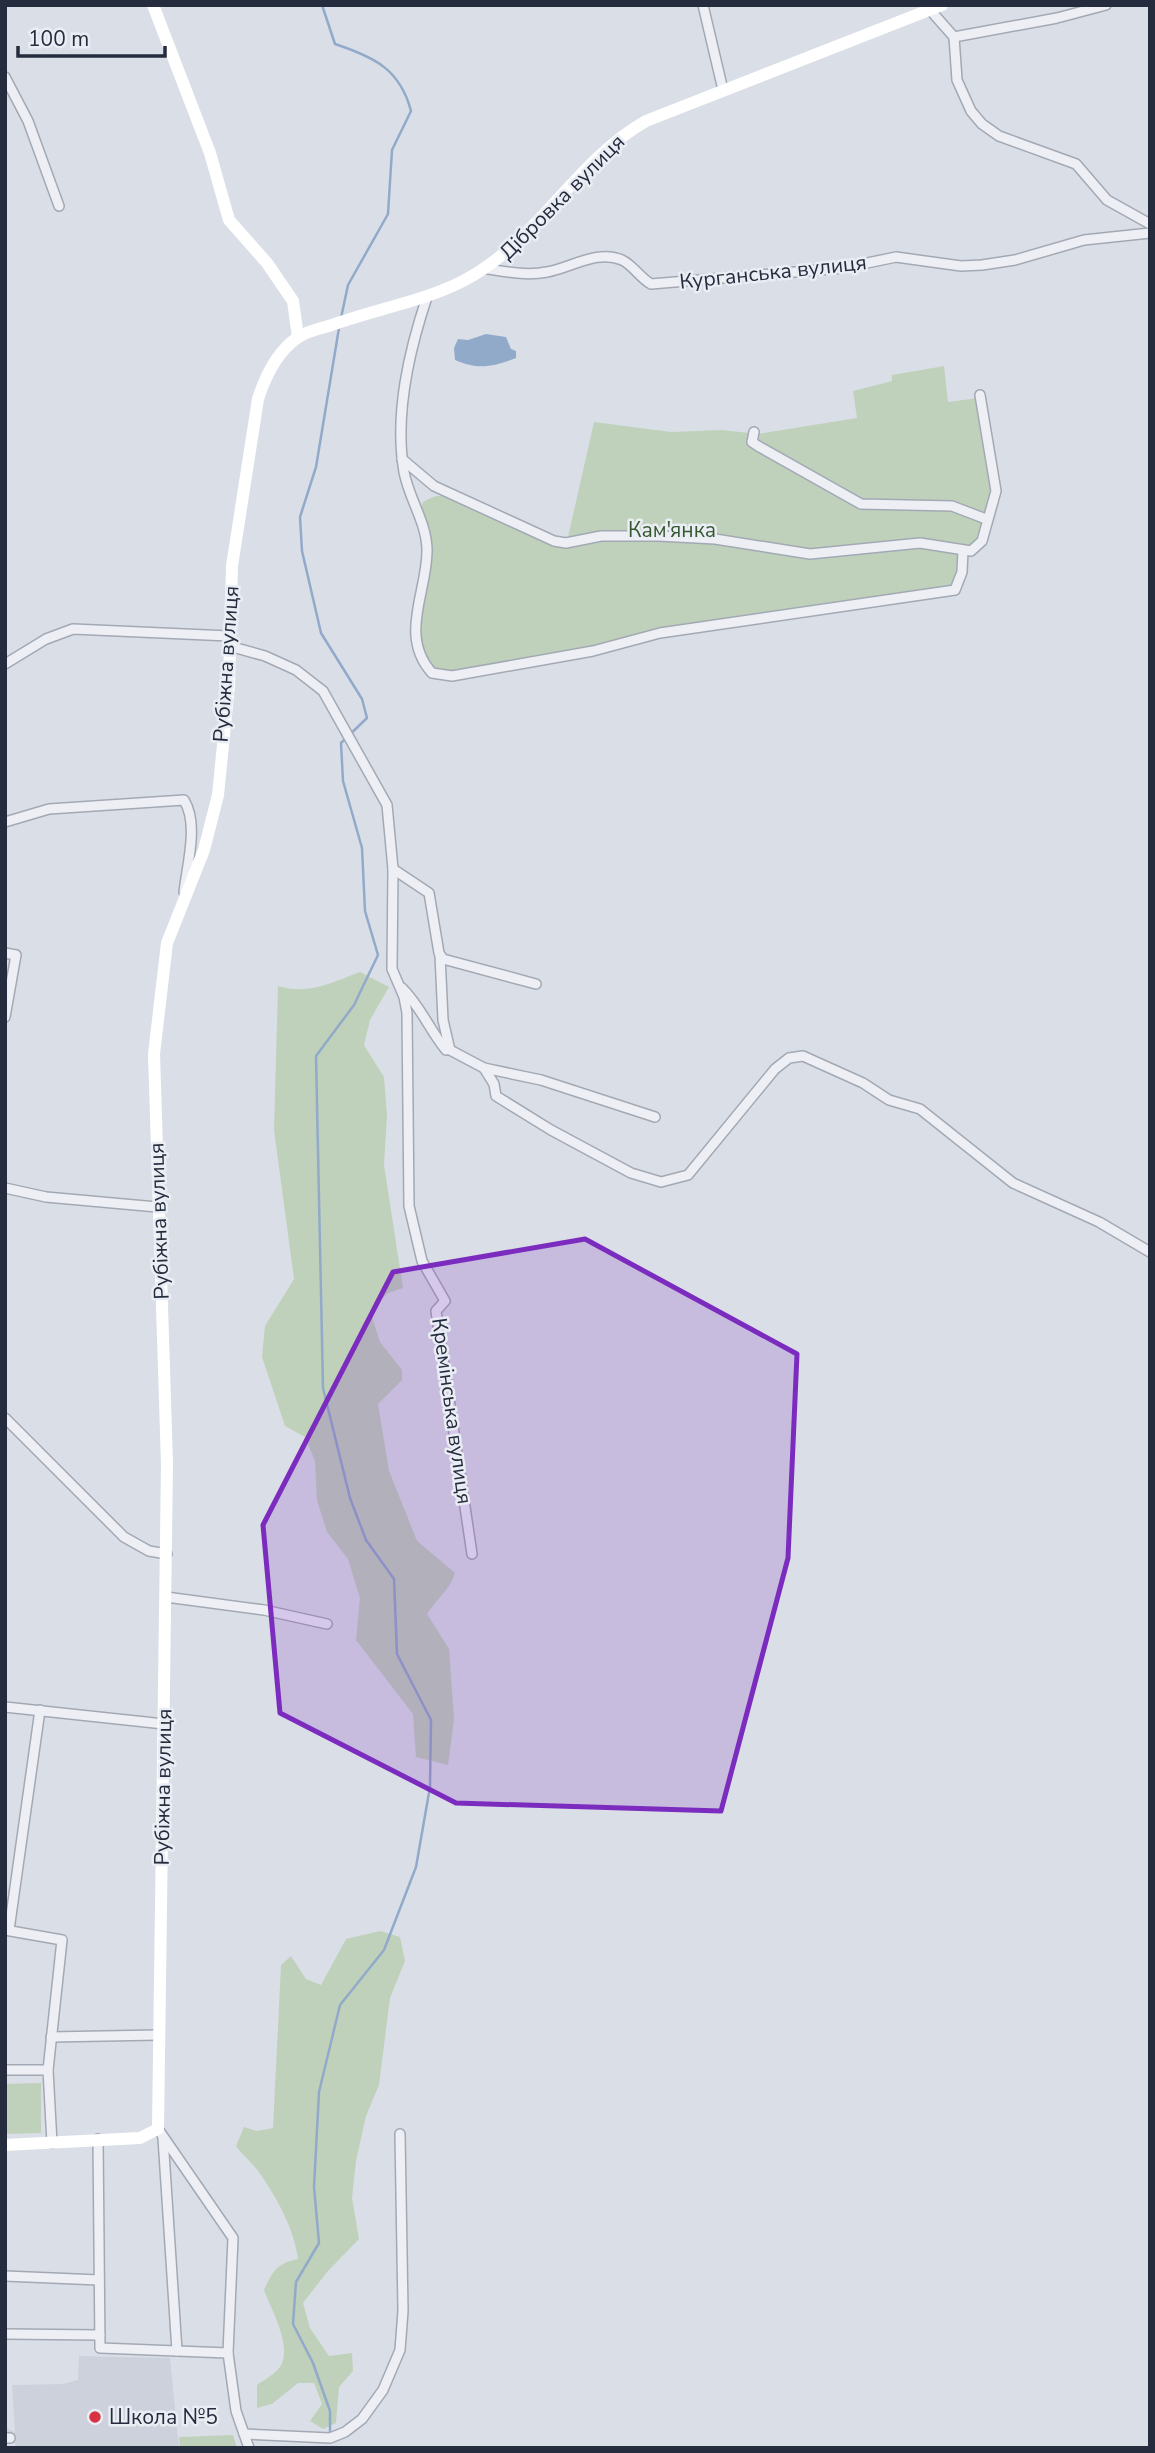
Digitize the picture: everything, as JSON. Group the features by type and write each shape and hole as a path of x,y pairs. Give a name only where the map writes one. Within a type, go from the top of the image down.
{"street":[{"path":"153,5 210,152 229,219 267,263 293,301 298,337"},
{"path":"703,5 723,90"},
{"path":"954,37 1057,18 1105,5"},
{"path":"937,8 954,37 957,80 971,111 982,124 999,136 1076,164 1107,200 1150,224"},
{"name":"Дібровка вулиця","path":"298,337 347,319 427,297 488,268 516,245 610,143 646,121 937,8"},
{"path":"5,77 28,121 59,206"},
{"name":"Курганська вулиця","path":"488,268 533,274 549,272 588,259 613,258 623,260 651,284 844,268 896,257 961,266 982,265 1015,260 1084,240 1150,233"},
{"path":"427,297 409,361 402,421 402,459 427,544 416,615 416,639 422,660 438,676 593,651 660,633 955,590 962,572 963,551"},
{"name":"Рубіжна вулиця","path":"160,2133 157,2035 167,1554 166,1377 157,1207 154,1054 167,943 214,821 229,685 232,566 258,400 265,376 298,337"},
{"path":"402,459 434,486 554,541 566,542 601,536 659,536 715,539 810,554 878,545 937,543 971,551 982,541 986,519 995,500 995,482 981,395"},
{"path":"754,432 751,438 754,444 855,502 953,506 986,519"},
{"name":"Кремінська вулиця","path":"5,664 46,639 73,629 229,641 265,656 312,681 323,691 347,729 387,805 393,869 392,969 407,1013 410,1206 422,1261 444,1301 436,1311 472,1554"},
{"path":"5,822 49,809 184,800 190,810 190,829 183,901"},
{"name":"Кремінська вулиця","path":"393,869 429,893 450,1050 484,1068 541,1080 655,1117"},
{"path":"5,953 16,955 5,1017"},
{"path":"439,953 454,963 536,984"},
{"name":"Кремінська вулиця","path":"399,986 418,1004 429,1028 447,1050 461,1054"},
{"path":"484,1068 494,1084 496,1096 551,1130 631,1173 662,1182 688,1175 727,1124 782,1062 803,1056 863,1083 889,1100 920,1109 1013,1183 1099,1222 1150,1252"},
{"path":"5,1188 46,1197 157,1207"},
{"path":"5,1418 124,1538 149,1551 167,1554"},
{"path":"166,1597 264,1610 327,1624"},
{"path":"5,1707 164,1724"},
{"path":"40,1710 7,1930 62,1940 48,2070 52,2143"},
{"path":"51,2037 157,2035"},
{"path":"5,2070 48,2070"},
{"path":"5,2145 140,2138 160,2133"},
{"path":"160,2133 177,2351"},
{"path":"160,2133 233,2238 228,2353 236,2411 249,2448"},
{"path":"244,2434 327,2438 345,2432 362,2419 383,2390 400,2350 404,2249 400,2134"},
{"path":"98,2139 100,2347 228,2353"},
{"path":"5,2276 99,2280"},
{"path":"5,2334 100,2335"}],"highlighted area":[{"path":"585,1239 797,1354 788,1558 721,1811 456,1803 280,1713 263,1525 393,1272"}],"shaded area":[{"name":"Школа №5","path":"79,2356 170,2358 179,2448 16,2448 15,2443 5,2443 5,2393 6,2428 15,2432 12,2385 63,2384 78,2380"}],"green space":[{"name":"Кам'янка","path":"944,366 948,402 978,398 994,494 976,545 968,547 954,587 647,633 592,649 461,673 434,670 426,655 420,628 429,552 421,509 423,502 440,496 457,499 498,516 549,544 562,546 568,537 594,422 671,432 722,430 758,434 857,418 853,391 892,381 892,375"},
{"path":"360,972 389,987 370,1020 364,1045 384,1077 387,1116 384,1165 403,1288 388,1293 370,1311 380,1342 402,1370 402,1380 378,1404 389,1471 417,1541 455,1573 427,1614 449,1649 454,1719 448,1765 416,1757 413,1714 356,1640 360,1598 348,1559 327,1532 317,1500 315,1461 305,1437 285,1426 262,1357 265,1326 294,1279 274,1130 278,986 309,988 329,984"},
{"path":"380,1931 400,1937 405,1961 390,1998 379,2085 366,2116 356,2161 352,2198 359,2239 328,2271 303,2303 310,2328 329,2356 352,2353 353,2371 339,2387 336,2423 323,2429 310,2421 322,2404 314,2383 298,2383 272,2404 257,2408 257,2385 280,2367 284,2349 264,2290 276,2269 298,2259 293,2237 279,2205 258,2171 236,2146 244,2127 257,2131 273,2128 281,1965 291,1956 306,1979 321,1985 346,1939"},
{"path":"41,2083 41,2133 5,2134 5,2084"},
{"path":"233,2435 237,2448 180,2448 179,2437"}],"water":[{"path":"486,334 506,337 511,349 516,351 516,358 486,366 455,360 454,348 458,339 468,340"}],"waterway":[{"path":"322,5 335,44 362,54 384,67 400,85 411,111 392,150 388,214 348,285 341,318"},
{"path":"330,2435 330,2411 313,2363 293,2324 296,2282 319,2243 314,2187 319,2092 340,2005 384,1950 416,1867 430,1787 431,1720 397,1654 394,1579 366,1540 350,1498 323,1388 316,1056 354,1005 378,955 365,911 362,848 343,781 341,743 367,718 362,699 321,633 302,551 300,517 316,467 339,328"}],"place":[{"name":"Школа №5","path":"95,2417"}]}
